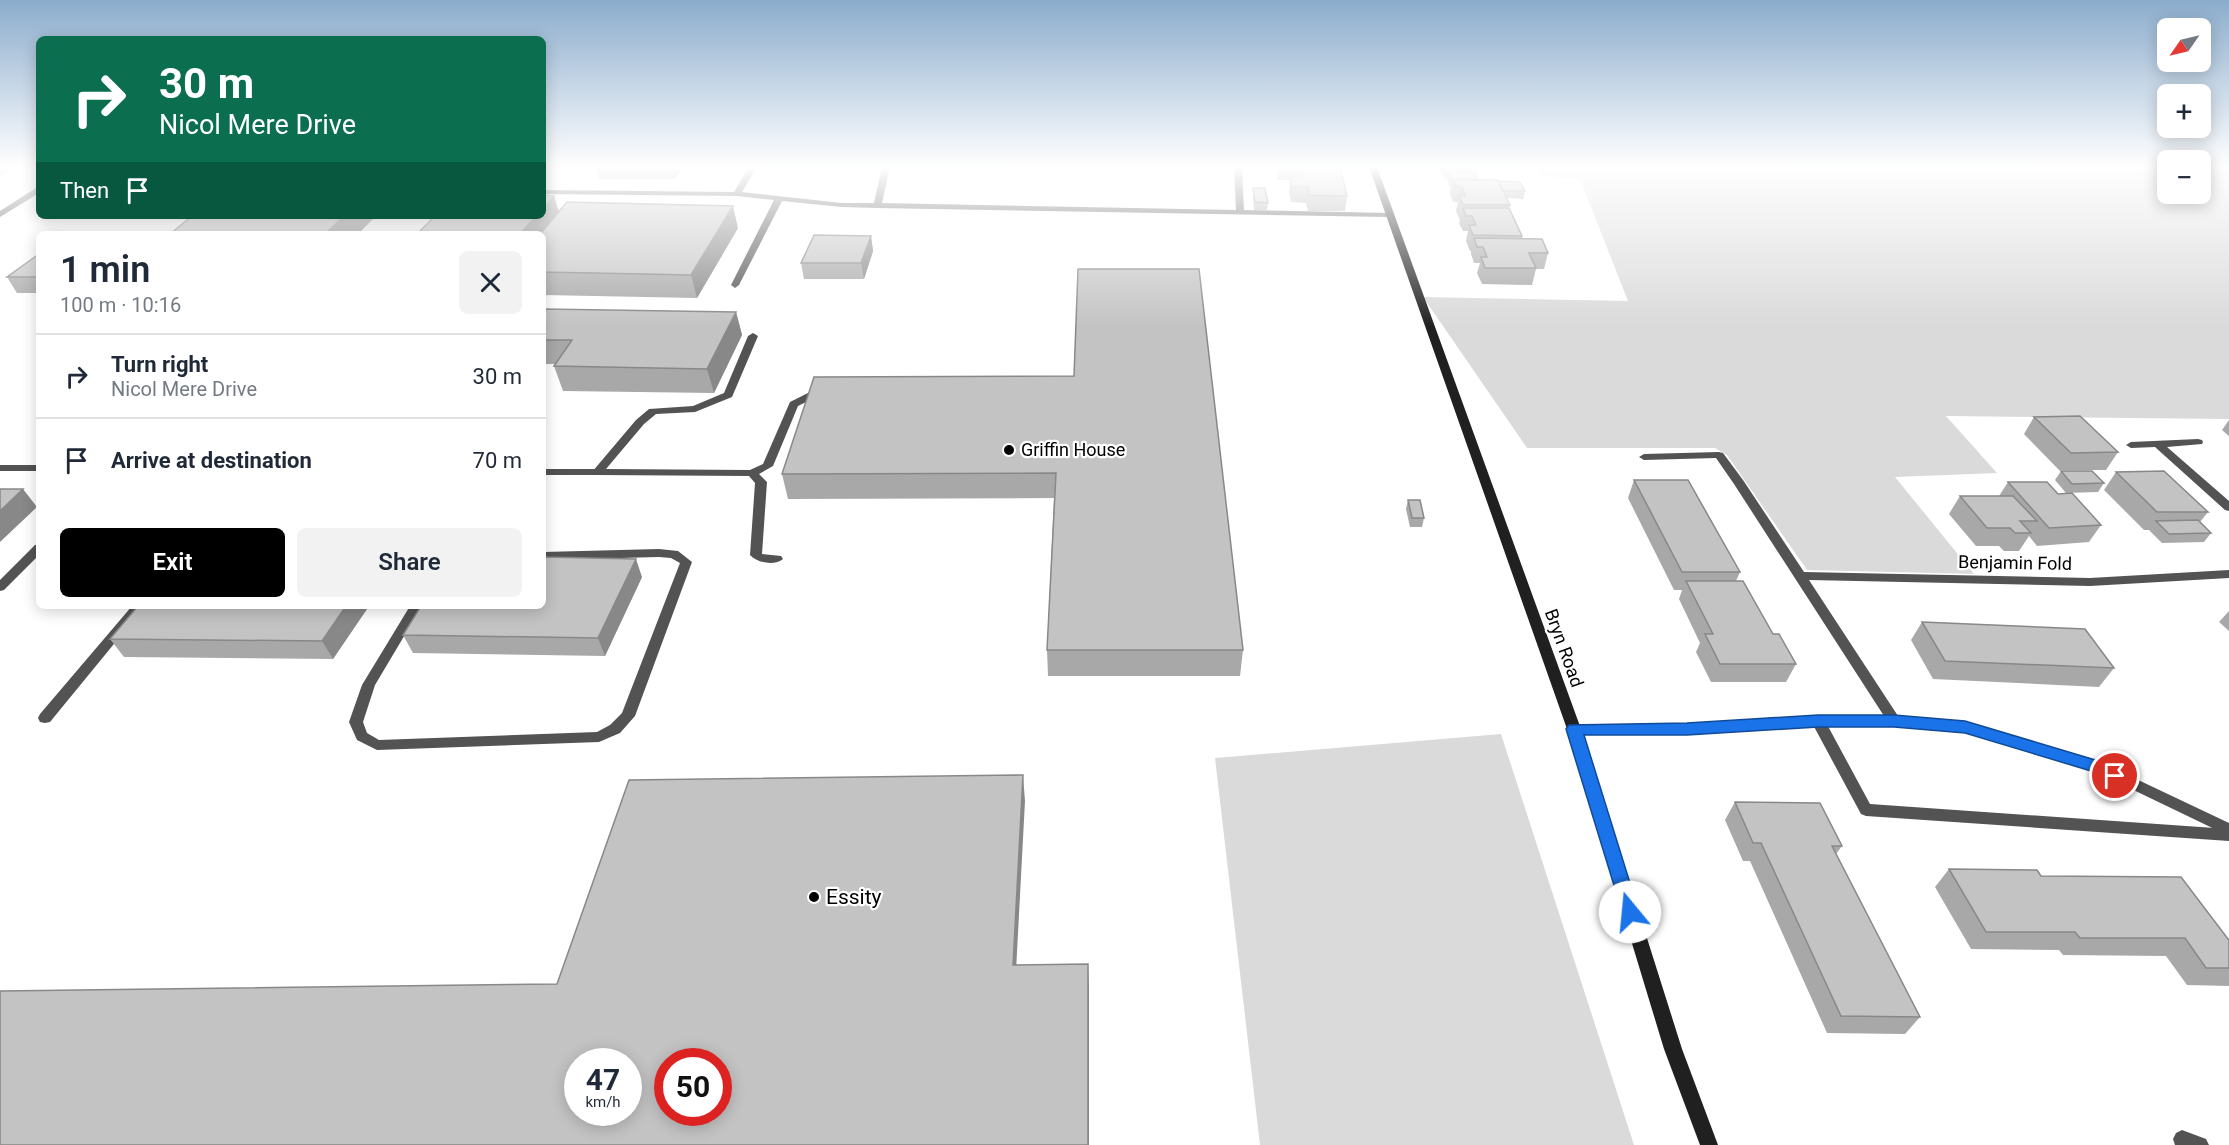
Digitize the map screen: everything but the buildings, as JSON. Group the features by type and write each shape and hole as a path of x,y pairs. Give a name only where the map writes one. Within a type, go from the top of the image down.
{"main road":[{"name":"Bryn Road","path":"1392,220 1574,729 1673,1049 1709,1145"}],"street":[{"path":"735,285 768,220"},
{"path":"597,472 640,422 653,411 695,409 728,396 753,336"},
{"path":"546,472 752,473 768,466 794,404 821,391 830,391"},
{"path":"2131,445 2198,442"},
{"path":"2158,444 2229,507"},
{"path":"1644,457 1719,455 1894,721"},
{"path":"0,468 36,468"},
{"path":"752,473 761,482 756,555 760,558 777,559"},
{"path":"0,587 36,551"},
{"path":"414,609 369,685 356,722 362,736 377,745 599,736 615,729 628,716 686,562 674,554 660,553 546,556"},
{"name":"Benjamin Fold","path":"1800,576 2090,582 2229,574"},
{"path":"45,718 137,609"},
{"path":"1818,721 1866,810 2229,835"},
{"path":"1574,729 1687,729 1818,721 1894,721 1965,727 2096,766 2229,830"},
{"path":"2182,1139 2200,1145"}],"shaded area":[{"path":"1596,220 2229,220 2229,419 1946,416 1997,473 1895,477 1974,574 1807,570 1727,455 1715,448 1527,448 1423,297 1628,301"},
{"path":"1501,734 1634,1145 1260,1145 1215,758"}],"place":[{"name":"Griffin House","path":"1009,450"},
{"name":"Essity","path":"814,897"}],"route":[{"path":"1630,912 1574,729 1687,729 1818,721 1894,721 1965,727 2096,766 2115,776"}]}
